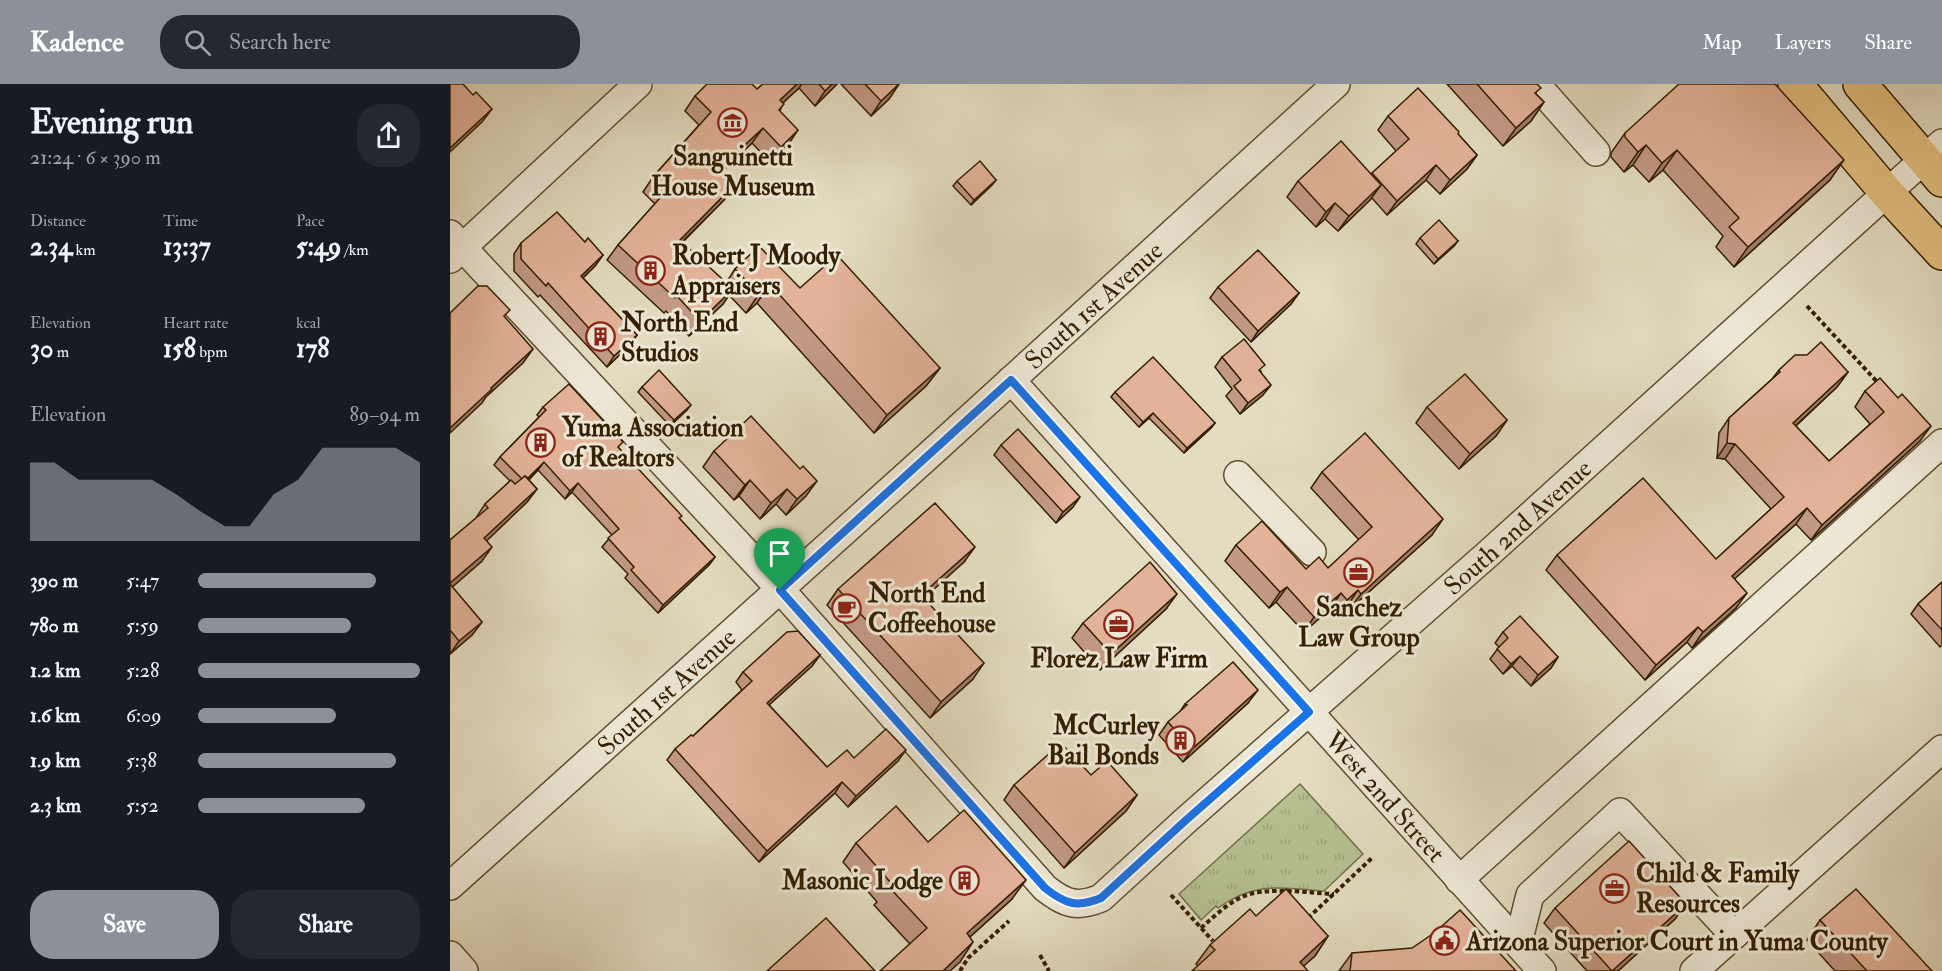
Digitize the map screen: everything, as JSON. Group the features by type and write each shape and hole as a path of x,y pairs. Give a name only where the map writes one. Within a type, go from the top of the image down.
{"main road":[{"path":"1795,84 1887,193 1942,253"},
{"path":"1860,84 1936,161"}],"street":[{"path":"638,84 454,247 780,590"},
{"name":"South 1st Avenue","path":"450,886 780,590 1336,84"},
{"path":"1536,84 1596,152"},
{"name":"South 2nd Avenue","path":"780,590 1045,888 1071,904 1088,904 1101,898 1887,193 1936,161"},
{"name":"West 2nd Street","path":"1011,380 1542,971"},
{"path":"1460,880 1942,443"},
{"path":"1238,475 1312,552"},
{"path":"1694,971 1942,748"},
{"path":"1518,943 1530,895 1620,812 1734,935"},
{"path":"450,955 464,971"}],"path":[{"path":"1808,306 1880,385"},
{"path":"1301,924 1373,857"},
{"path":"1201,928 1230,903 1257,892 1334,894"},
{"path":"1171,895 1213,941"},
{"path":"960,971 968,958 1009,921"},
{"path":"1040,955 1049,971"}],"green space":[{"path":"1300,784 1363,854 1324,891 1282,888 1257,890 1231,899 1218,908 1216,906 1201,920 1179,894"}],"building":[{"path":"450,84 463,84 473,95 476,92 492,109 450,148"},
{"path":"707,84 752,84 757,89 763,84 797,84 780,100 784,104 779,110 798,130 781,147 763,128 718,170 734,185 680,240 733,289 700,321 677,296 675,298 618,245 667,190 653,177 711,112 695,96"},
{"path":"819,84 832,84 825,91"},
{"path":"865,84 899,84 881,101"},
{"path":"1477,84 1537,84 1541,88 1535,93 1544,102 1516,128"},
{"path":"1679,84 1775,84 1844,160 1748,247 1729,227 1739,218 1677,150 1662,163 1646,145 1638,152 1625,137 1625,133"},
{"path":"1418,88 1477,155 1450,180 1436,165 1397,201 1372,173 1409,139 1388,116"},
{"path":"1341,141 1381,185 1349,216 1335,203 1326,212 1298,181"},
{"path":"980,161 996,180 974,200 957,181"},
{"path":"557,212 585,242 588,238 603,255 581,276 637,335 614,356 548,283 546,286 521,259 521,243"},
{"path":"1439,220 1458,241 1438,259 1420,238"},
{"path":"759,246 800,288 837,255 940,368 887,415 770,284 759,294 735,269"},
{"path":"1258,250 1299,293 1258,331 1218,287"},
{"path":"478,286 487,286 510,310 504,316 533,349 450,428 450,313"},
{"path":"1244,339 1265,365 1259,370 1271,385 1248,403 1234,386 1241,380 1222,357"},
{"path":"1821,342 1848,372 1793,423 1829,461 1884,412 1865,391 1880,378 1898,398 1902,394 1931,426 1822,525 1807,508 1732,576 1747,593 1703,632 1698,627 1656,665 1557,555 1643,478 1716,559 1784,497 1735,444 1727,443 1729,418 1780,372 1779,370 1795,355 1807,355"},
{"path":"1153,357 1215,423 1187,448 1153,413 1143,422 1115,392"},
{"path":"659,370 691,405 674,420 642,387"},
{"path":"1465,374 1507,420 1470,454 1427,407"},
{"path":"569,384 623,442 618,447 682,516 679,518 715,557 663,605 631,570 634,567 608,538 619,529 578,483 570,491 544,462 528,478 525,476 522,479 500,457 546,410 543,407"},
{"path":"751,416 800,469 803,466 817,481 797,499 787,489 771,503 750,480 745,485 714,451"},
{"path":"1018,429 1080,497 1063,512 1001,445"},
{"path":"1365,433 1443,519 1361,594 1358,590 1347,600 1341,593 1314,617 1287,587 1280,592 1236,545 1262,521 1306,569 1319,557 1328,568 1372,527 1322,472"},
{"path":"525,476 537,489 484,538 492,547 450,583 450,540 488,508 485,504 511,480 515,484"},
{"path":"935,503 975,547 921,595 984,663 941,702 838,589"},
{"name":"Florez Law Firm","path":"1150,562 1177,594 1111,654 1083,623"},
{"path":"1942,582 1942,630 1918,604"},
{"path":"450,584 482,622 459,641 450,630"},
{"path":"1520,616 1558,657 1538,675 1520,656 1511,664 1497,649 1508,638 1503,632"},
{"path":"798,631 820,655 767,703 827,767 847,750 854,758 886,729 906,750 856,796 842,782 767,851 675,749 691,735 693,736 752,681 743,672 787,632"},
{"path":"1233,662 1258,690 1192,749 1168,722"},
{"path":"1061,743 1091,775 1107,761 1137,795 1075,853 1014,785"},
{"path":"896,806 928,842 964,810 1026,880 967,933 973,942 943,971 880,971 927,928 888,886 891,883 856,843"},
{"name":"Child & Family Resources","path":"1629,841 1686,904 1612,971 1555,908"},
{"path":"1286,889 1328,936 1300,962 1308,971 1192,971 1215,950 1210,945 1250,909 1256,916"},
{"path":"1856,889 1932,971 1867,971 1820,920"},
{"path":"1460,910 1516,971 1350,971 1352,953 1412,948 1434,933"},
{"path":"826,918 875,971 767,971"}],"place":[{"name":"Sanguinetti House Museum","path":"733,122"},
{"name":"Robert J Moody Appraisers","path":"651,270"},
{"name":"North End Studios","path":"600,337"},
{"name":"Yuma Association of Realtors","path":"541,442"},
{"name":"Sanchez Law Group","path":"1359,573"},
{"name":"North End Coffeehouse","path":"847,608"},
{"name":"Florez Law Firm","path":"1119,624"},
{"name":"McCurley Bail Bonds","path":"1180,740"},
{"name":"Masonic Lodge","path":"964,880"},
{"name":"Child & Family Resources","path":"1615,888"},
{"name":"Arizona Superior Court in Yuma County","path":"1445,941"}],"route":[{"path":"1011,380 1309,712 1101,898 1088,904 1071,904 1045,888 780,590 1011,380"}]}
